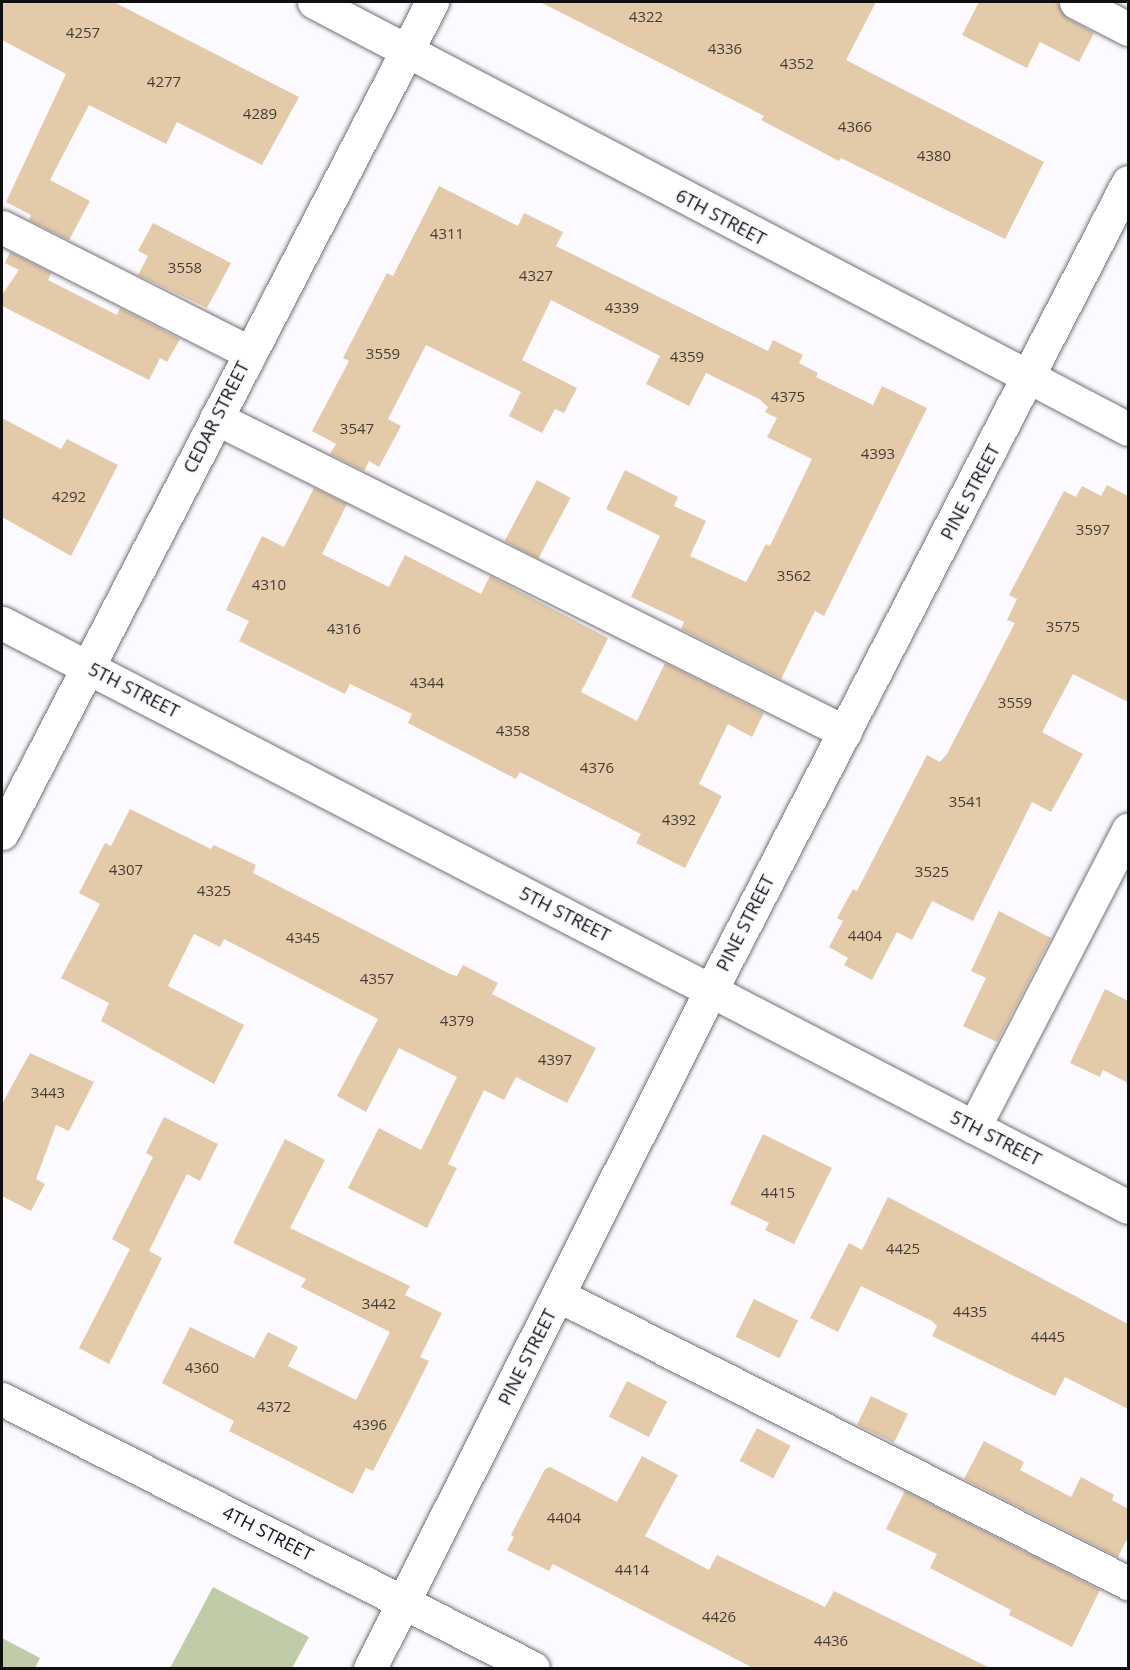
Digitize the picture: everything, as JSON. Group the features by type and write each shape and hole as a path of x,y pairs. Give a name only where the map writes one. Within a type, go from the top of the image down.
{"street":[{"name":"6TH STREET","path":"314,2 1028,380 1128,429"},
{"name":"CEDAR STREET","path":"2,833 432,2"},
{"path":"1076,2 1128,29"},
{"name":"PINE STREET","path":"370,1668 711,990 1028,380 1128,182"},
{"path":"2,226 250,353"},
{"path":"216,418 845,732"},
{"name":"5TH STREET","path":"2,623 1128,1207"},
{"path":"974,1127 1128,830"},
{"path":"558,1295 1128,1583"},
{"name":"4TH STREET","path":"2,1399 405,1601 533,1668"}],"green space":[{"path":"213,1587 309,1637 292,1668 170,1668"},
{"path":"2,1638 40,1658 35,1668 2,1668"}],"building":[{"path":"2,2 114,2 299,97 262,165 177,122 166,144 89,105 50,180 90,201 69,240 29,220 31,215 6,202 66,74 2,40"},
{"path":"540,2 876,2 846,60 1044,162 1005,239 841,158 839,161 761,120 764,116 749,108"},
{"path":"979,2 1057,2 1067,18 1094,33 1079,62 1040,42 1027,68 962,35"},
{"path":"439,186 518,226 524,213 563,232 556,246 768,351 773,340 803,355 799,363 818,373 816,377 873,405 882,386 927,408 824,616 815,611 781,679 681,629 684,622 631,597 660,536 606,509 625,470 678,497 674,506 706,521 690,556 746,582 766,544 770,546 812,459 767,437 777,418 765,412 768,407 759,399 706,373 689,406 646,384 660,356 551,300 522,360 577,388 564,413 555,409 542,433 509,416 521,392 426,345 388,419 401,426 379,467 369,461 364,471 330,454 336,444 312,431 349,361 343,358 387,273 393,276"},
{"path":"153,223 231,263 207,308 138,275 148,256 138,251"},
{"path":"10,252 51,273 48,280 117,315 120,308 180,339 167,362 160,358 149,380 2,306 2,295 19,270 5,263"},
{"path":"2,418 61,449 67,439 118,465 71,556 2,517"},
{"path":"537,480 571,498 538,559 505,541"},
{"path":"1107,485 1128,496 1128,702 1073,674 1042,732 1083,754 1051,812 1032,802 973,921 932,901 912,940 897,932 872,980 844,965 848,958 829,947 843,921 837,918 853,889 857,891 927,755 940,762 947,754 1015,623 1007,620 1017,599 1009,595 1064,491 1076,497 1082,486 1101,496"},
{"path":"314,488 347,504 322,554 389,587 405,555 481,594 490,576 608,638 581,692 637,721 665,663 764,713 752,737 728,724 699,784 722,796 685,868 636,843 641,834 520,772 516,779 408,723 412,714 350,684 345,694 239,641 249,621 226,610 262,536 284,547"},
{"path":"130,809 211,849 214,845 256,865 253,873 450,974 457,976 463,965 498,983 492,994 596,1048 567,1103 516,1077 504,1100 484,1090 448,1164 457,1168 427,1228 348,1188 379,1128 421,1150 457,1077 399,1048 366,1112 337,1096 378,1019 224,939 220,947 194,934 168,986 244,1025 214,1084 101,1021 109,1003 61,978 100,904 79,893 105,843 111,846"},
{"path":"999,911 1051,938 997,1042 963,1026 986,978 971,971"},
{"path":"1105,989 1128,1001 1128,1083 1103,1070 1100,1077 1070,1063"},
{"path":"30,1053 94,1082 69,1131 56,1125 36,1179 45,1184 31,1211 2,1196 2,1104"},
{"path":"164,1117 218,1144 200,1181 187,1174 149,1251 162,1258 109,1364 79,1348 130,1249 112,1239 153,1157 146,1153"},
{"path":"763,1134 832,1168 794,1244 765,1230 769,1223 730,1204"},
{"path":"285,1139 325,1160 290,1228 410,1286 405,1295 442,1313 420,1357 429,1361 373,1471 366,1468 353,1494 229,1431 234,1421 162,1383 190,1327 254,1358 268,1332 298,1347 288,1366 356,1400 390,1332 301,1287 306,1279 233,1243"},
{"path":"888,1197 1128,1324 1128,1409 1065,1377 1055,1396 932,1336 937,1326 932,1321 861,1286 838,1332 810,1318 849,1243 862,1250"},
{"path":"754,1299 798,1320 780,1358 736,1337"},
{"path":"627,1381 667,1401 649,1437 609,1417"},
{"path":"871,1396 908,1414 894,1443 857,1425"},
{"path":"757,1428 791,1446 773,1479 740,1461"},
{"path":"984,1441 1024,1462 1020,1470 1071,1497 1081,1477 1114,1495 1112,1500 1128,1509 1128,1537 1118,1557 964,1479"},
{"path":"642,1456 678,1475 645,1536 709,1570 717,1555 825,1607 834,1591 990,1668 753,1668 553,1564 549,1571 507,1550 514,1537 511,1535 545,1469 550,1467 617,1502"},
{"path":"905,1491 1100,1590 1072,1647 1009,1615 1011,1610 930,1568 937,1554 886,1529"}]}
